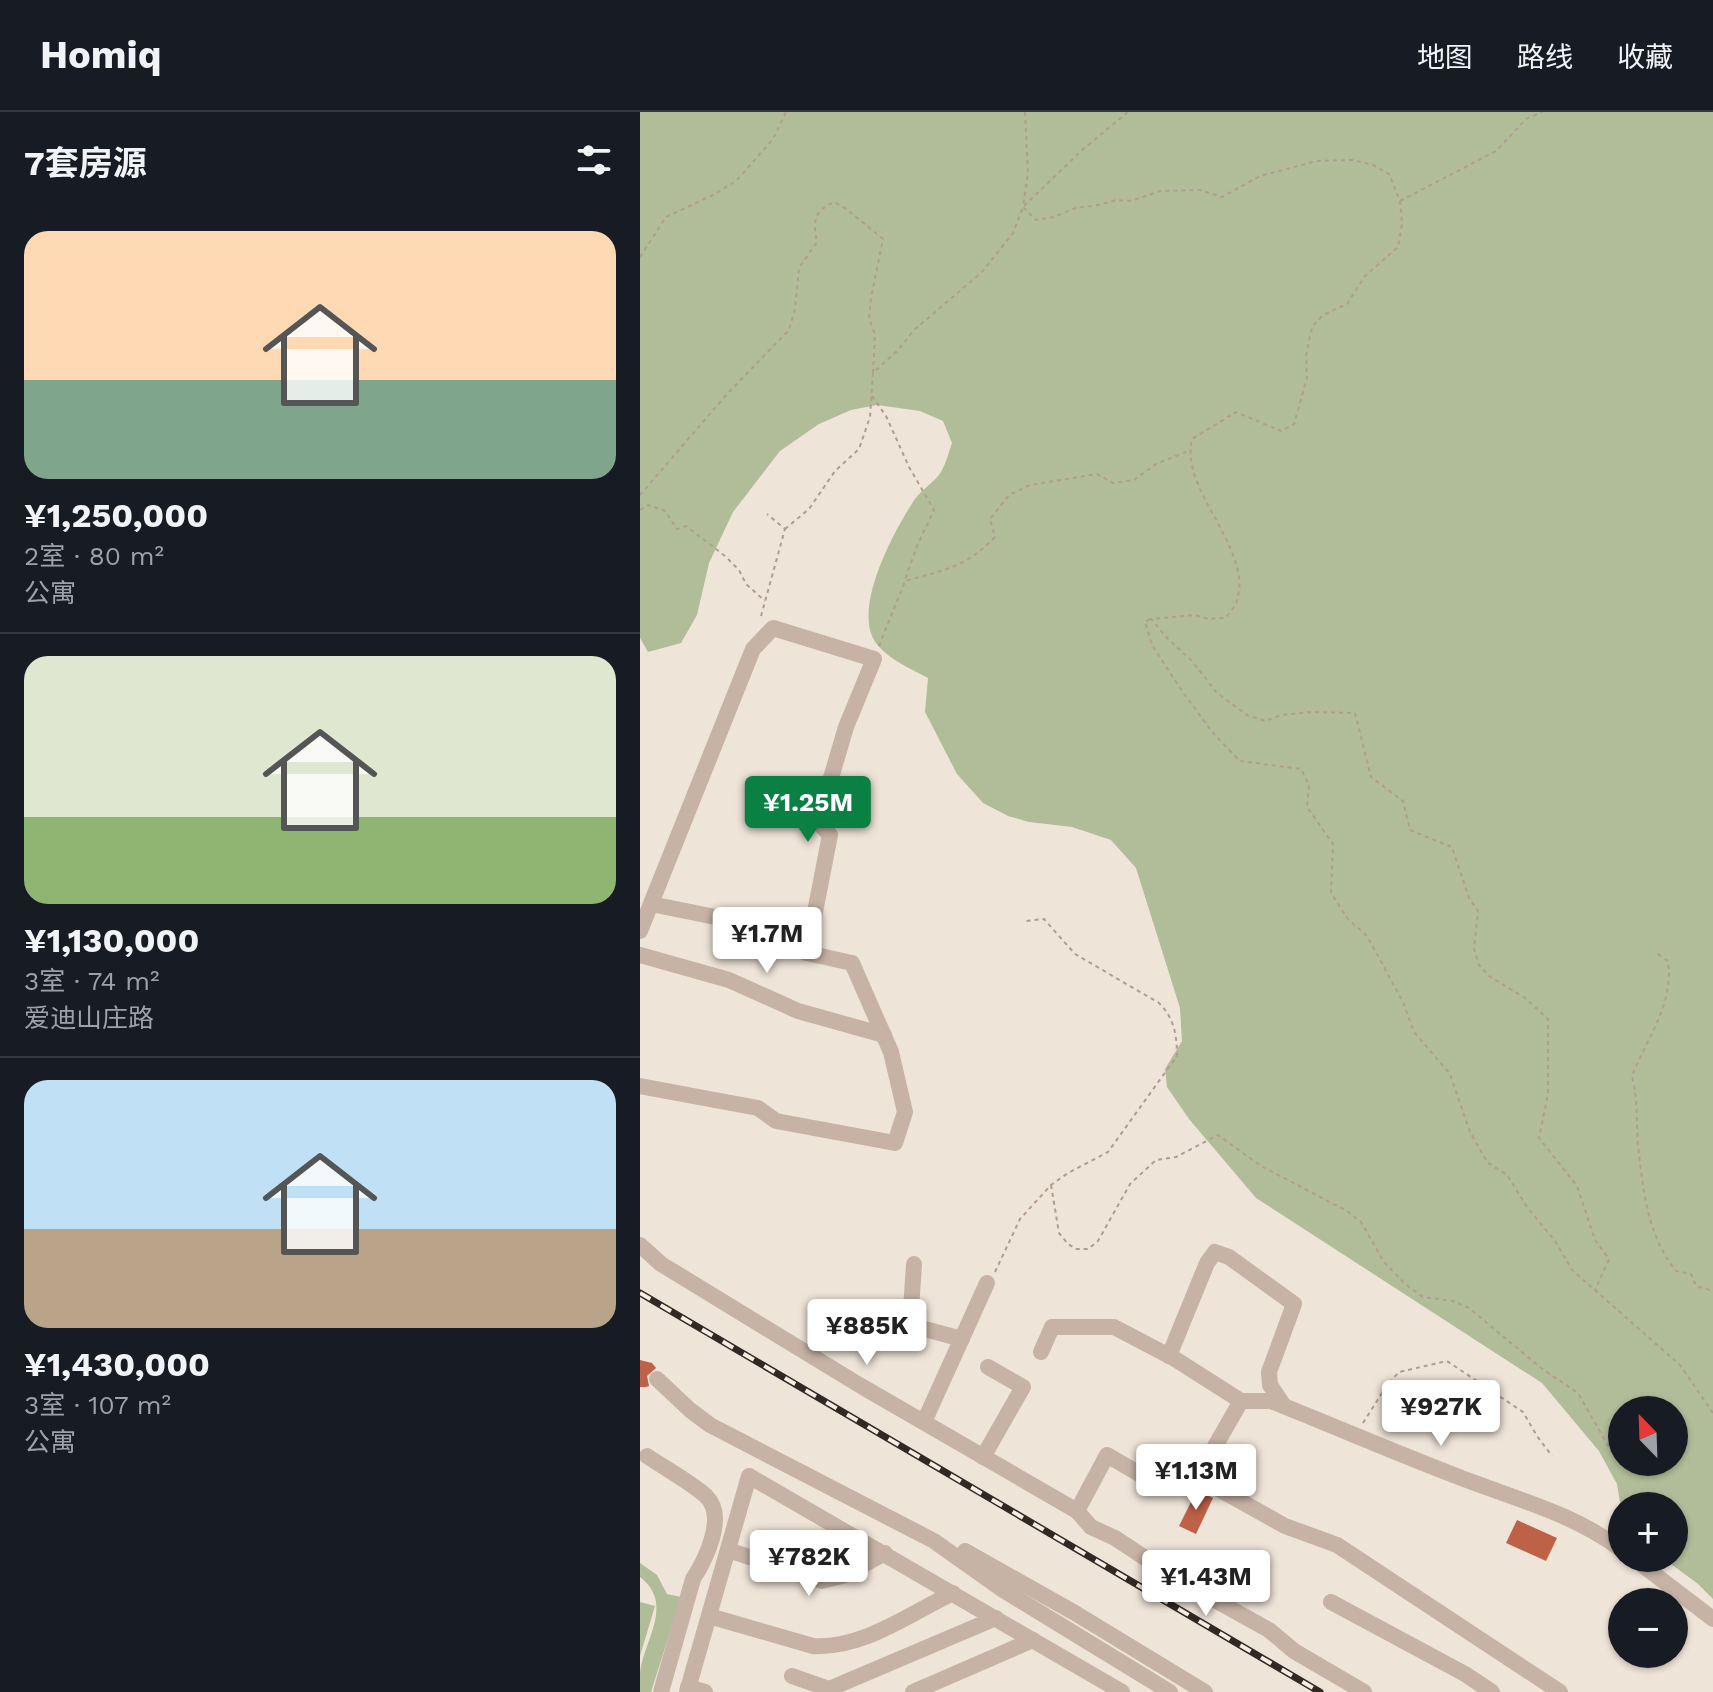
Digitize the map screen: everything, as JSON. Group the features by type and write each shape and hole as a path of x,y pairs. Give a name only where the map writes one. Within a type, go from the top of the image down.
{"street":[{"path":"640,931 753,649 773,628 874,659 846,727 818,822 830,835 807,953"},
{"path":"640,1086 758,1108 776,1121 895,1143 905,1112 891,1052 852,963 807,953 766,936 745,923 651,904"},
{"path":"640,955 729,980 798,1011 884,1035"},
{"path":"640,1245 661,1264 1077,1511 1091,1527 1115,1538 1177,1579 1269,1630 1294,1651 1364,1692"},
{"path":"1169,1356 1207,1263 1215,1252 1229,1257 1294,1304 1269,1372 1270,1385 1284,1406"},
{"path":"914,1264 910,1325 962,1339"},
{"path":"924,1422 987,1283"},
{"path":"1041,1352 1052,1327 1114,1327 1169,1356 1241,1401 1271,1401 1461,1478 1545,1507 1608,1539"},
{"path":"983,1457 1023,1387 988,1367"},
{"path":"657,1379 710,1425 934,1541 1003,1590 1170,1692"},
{"path":"1077,1511 1107,1455 1143,1476 1167,1482 1202,1469 1241,1401"},
{"path":"647,1456 708,1498 714,1511 714,1528 701,1567 693,1579 661,1692"},
{"path":"1190,1473 1285,1526 1337,1545 1560,1692"},
{"path":"693,1690 709,1616 749,1476 996,1618 1115,1691"},
{"path":"934,1541 955,1545 1205,1692"},
{"path":"728,1550 822,1581 845,1575 885,1553"},
{"path":"1651,1572 1713,1619"},
{"path":"709,1616 813,1646 829,1647 853,1643 953,1593"},
{"path":"1331,1602 1465,1674 1492,1692"},
{"path":"792,1676 829,1689 996,1618"},
{"path":"913,1692 1033,1640"}],"path":[{"path":"640,257 666,217 737,180 773,139 786,112"},
{"path":"873,373 914,330 982,272 1013,233 1023,207 1028,173 1025,112"},
{"path":"1023,207 1081,151 1128,112"},
{"path":"1400,201 1496,151 1526,119 1542,112"},
{"path":"1023,207 1036,220 1054,217 1078,207 1117,200 1131,201 1160,191 1200,190 1222,197 1260,176 1317,161 1353,160 1373,165 1389,174 1400,201 1402,224 1398,247 1365,276 1347,304 1323,315 1312,327 1306,356 1307,378 1294,424 1281,431 1236,412 1192,439 1189,451 1197,480 1240,577 1236,604 1225,618 1209,619 1194,615 1145,622 1152,645 1212,732 1240,761 1301,769 1309,785 1307,807 1333,844 1331,893 1348,919 1367,936 1403,1002 1414,1032 1450,1074 1470,1132 1487,1162 1507,1175 1572,1270 1680,1365 1713,1413"},
{"path":"640,495 727,394 789,330 795,309 799,268 817,242 814,223 821,208 834,202 883,239 869,319 875,334 870,417 859,449 835,471 809,509 785,529 759,625"},
{"path":"871,396 886,416 909,467 934,510 874,659"},
{"path":"905,581 955,568 978,555 995,537 990,519 1009,495 1030,485 1097,474 1113,483 1134,480 1156,464 1189,451"},
{"path":"640,510 648,505 665,511 677,529 686,526 739,570 746,584 765,601"},
{"path":"767,514 785,529"},
{"path":"1151,619 1192,661 1217,693 1247,715 1265,721 1296,714 1355,713 1371,777 1403,801 1410,830 1452,847 1469,898 1478,911 1474,949 1479,965 1489,976 1525,998 1548,1019 1548,1094 1539,1138 1577,1186 1595,1240 1609,1259 1595,1290"},
{"path":"987,1283 1020,1219 1051,1185 1108,1152 1177,1056 1177,1040 1170,1014 1159,1003 1075,954 1044,919 1026,921"},
{"path":"1658,954 1668,961 1666,999 1657,1027 1632,1076 1637,1097 1638,1146 1646,1208 1666,1259 1676,1271 1691,1274 1696,1286 1713,1291"},
{"path":"1051,1185 1059,1233 1076,1249 1088,1249 1098,1241 1130,1184 1156,1160 1176,1157 1218,1135 1261,1166 1347,1211 1361,1222 1384,1262 1405,1284 1423,1297 1453,1301 1469,1308 1541,1368 1578,1393 1608,1446"},
{"path":"1356,1435 1387,1385 1399,1372 1447,1361 1523,1412 1552,1456"}],"green space":[{"path":"640,112 1713,112 1713,1599 1682,1572 1688,1572 1688,1492 1618,1492 1613,1476 1688,1476 1688,1396 1608,1396 1608,1468 1599,1451 1542,1383 1256,1198 1189,1119 1167,1087 1165,1069 1182,1041 1180,1008 1136,868 1111,840 1072,827 1008,816 983,803 957,774 925,712 928,678 881,649 870,628 869,610 872,590 897,529 915,499 938,476 946,461 952,443 943,421 920,411 877,405 851,410 819,424 780,451 733,512 709,563 697,615 681,643 648,652 640,638"},
{"path":"640,1563 657,1575 667,1594 681,1597 651,1692 640,1692 640,1673 655,1623 655,1599 640,1577"},
{"path":"640,1602 655,1606 640,1656"}],"building":[{"path":"640,1360 652,1363 656,1368 647,1376 649,1386 646,1387 640,1387"},
{"path":"1197,1490 1213,1498 1196,1534 1179,1526"},
{"path":"1517,1520 1557,1538 1546,1561 1506,1543"}],"railway":[{"path":"640,1293 1320,1692"}]}
